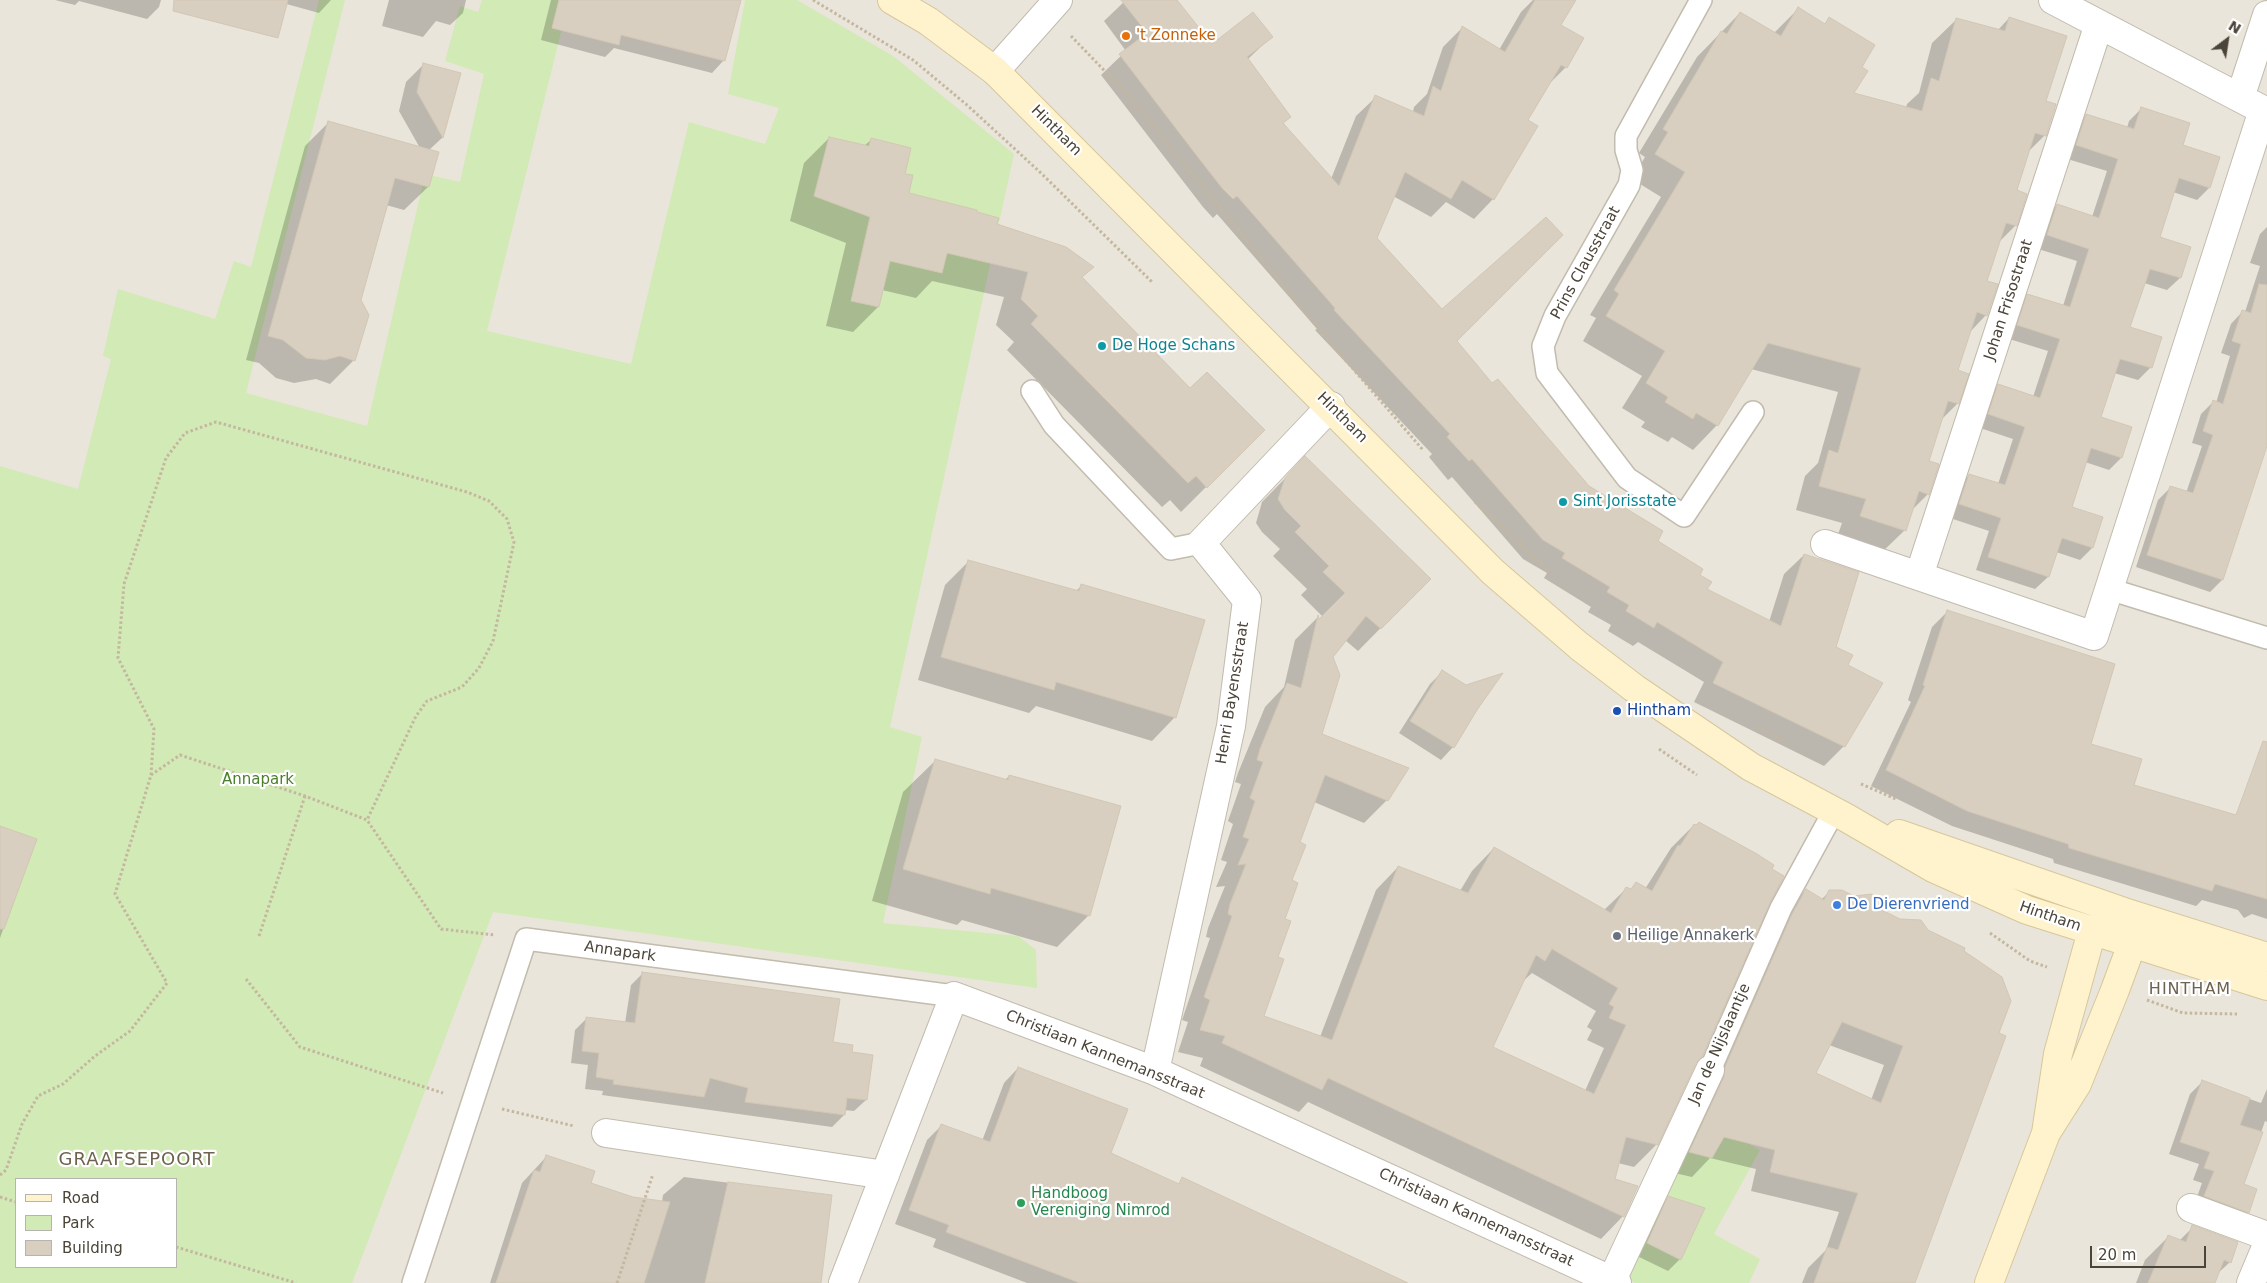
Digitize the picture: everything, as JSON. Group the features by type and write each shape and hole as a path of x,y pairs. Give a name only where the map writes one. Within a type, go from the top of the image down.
{"street":[{"name":"Hintham","path":"892,0 928,21 995,71 1331,406 1493,572 1579,646 1634,688 1751,767 1840,814 1933,868 2026,910 2267,986"},
{"path":"1825,544 2094,636 2264,110 2052,0"},
{"path":"995,71 1052,7"},
{"path":"2240,98 2267,15"},
{"name":"Johan Frisostraat","path":"1919,576 2099,24"},
{"path":"1201,543 1331,406"},
{"name":"Henri Bayensstraat","path":"1154,1071 1231,726 1247,600 1201,543"},
{"name":"Hintham","path":"1840,814 2124,912 2267,957"},
{"path":"1989,1283 2046,1133 2077,1084 2132,944 2124,912 2092,932 2058,1054 2046,1133"},
{"path":"843,1283 954,996"},
{"name":"Christiaan Kannemansstraat","path":"954,996 1154,1071 1613,1282"},
{"name":"Jan de Nijslaantje","path":"1613,1282 1710,1070"},
{"path":"606,1133 885,1175"},
{"path":"2191,1208 2267,1236"},
{"path":"2251,1283 2267,1245"}],"lane":[{"name":"Prins Clausstraat","path":"1701,0 1626,136 1626,150 1632,170 1629,185 1555,316 1544,346 1547,373 1628,478 1684,516 1753,412"},
{"path":"1032,391 1054,425 1171,550 1201,543"},
{"path":"2109,589 2267,638"},
{"name":"Jan de Nijslaantje","path":"1710,1070 1781,908 1840,814"},
{"path":"413,1283 526,939"},
{"name":"Annapark","path":"526,939 954,996"}],"path":[{"path":"1052,7 1087,51 1126,93 1329,341 1424,451"},
{"path":"0,1175 6,1170 22,1124 38,1096 63,1084 95,1056 130,1030 167,983 115,894 151,775 154,729 118,658 124,584 166,458 186,433 216,422 467,492 489,501 507,519 514,542 493,641 479,668 462,687 427,701 416,716 367,820"},
{"path":"1473,500 1550,572"},
{"path":"1755,726 1795,749"},
{"path":"151,775 180,755 305,796 367,820 441,929 526,939"},
{"path":"1854,780 1899,800"},
{"path":"259,936 305,796"},
{"path":"246,978 300,1047 473,1103 606,1133"},
{"path":"617,1283 664,1141"},
{"path":"0,1197 15,1202"},
{"path":"178,1248 296,1283"}],"shaded area":[{"path":"0,0 2267,0 2267,1283 0,1283"}],"green space":[{"path":"319,0 345,0 246,393 367,426 425,174 460,182 484,74 445,61 460,6 478,12 482,0 569,0 487,331 631,364 689,122 765,144 779,108 728,94 745,0 797,0 893,56 1014,154 890,727 922,737 883,923 1018,936 1036,950 1037,988 493,912 352,1283 0,1283 0,466 78,489 111,359 103,356 118,289 215,319 234,261 251,267"},
{"path":"1695,1114 1760,1150 1714,1234 1760,1259 1749,1283 1635,1283 1619,1275"}],"building":[{"path":"174,0 288,0 278,38 173,11"},
{"path":"559,0 741,0 725,61 621,35 619,45 552,28"},
{"path":"1121,0 1177,0 1212,44 1253,12 1273,37 1247,57 1291,117 1283,123 1339,186 1375,95 1424,116 1433,86 1441,91 1462,26 1505,52 1535,0 1576,0 1561,25 1584,38 1567,68 1561,65 1528,120 1538,126 1494,200 1462,180 1451,199 1405,172 1377,238 1442,309 1546,217 1563,235 1457,341 1492,383 1498,379 1589,486 1663,531 1658,541 1703,569 1700,575 1712,582 1707,589 1781,626 1804,554 1859,572 1836,647 1853,655 1848,665 1883,683 1845,747 1713,683 1723,662 1657,622 1654,628 1626,611 1629,605 1607,592 1610,587 1562,558 1565,553 1543,540 1472,459 1469,461 1447,437 1450,434 1334,310 1335,308 1237,196 1233,199 1222,188 1119,54 1147,33"},
{"path":"1798,7 1825,24 1829,17 1875,45 1862,67 1868,71 1854,93 1922,111 1931,78 1939,81 1956,18 2005,31 2009,17 2067,36 2046,101 2056,104 2046,136 2035,133 2017,190 2027,194 2017,226 2006,223 1987,281 1998,284 1987,316 1977,312 1958,370 1969,374 1959,404 1948,401 1929,461 1939,464 1929,495 1919,491 1906,531 1860,516 1866,499 1819,486 1829,450 1838,453 1861,368 1768,343 1718,426 1696,413 1693,419 1665,402 1668,397 1646,383 1665,351 1606,316 1619,294 1614,290 1685,172 1655,154 1668,132 1663,129 1721,31 1727,34 1740,12 1781,36"},
{"path":"423,63 461,73 443,138 417,92"},
{"path":"2141,107 2190,123 2183,145 2220,157 2210,188 2179,178 2160,237 2191,247 2181,278 2150,269 2130,327 2162,337 2152,368 2120,359 2101,417 2132,427 2122,458 2091,448 2072,507 2103,517 2093,548 2062,538 2049,577 1988,557 2001,518 1959,504 1969,474 2005,485 2025,427 1988,414 1998,384 2040,398 2060,339 2017,325 2027,294 2070,307 2089,249 2047,235 2057,204 2099,218 2118,159 2076,145 2086,114 2134,129"},
{"path":"328,121 439,152 429,187 395,178 361,300 369,315 355,361 340,356 325,360 306,358 283,340 268,336"},
{"path":"829,137 869,146 871,138 911,148 905,174 913,175 909,193 977,210 977,212 999,218 997,224 1066,247 1094,267 1082,277 1190,388 1207,372 1265,430 1207,488 1196,476 1188,483 1031,324 1038,316 1021,299 1028,272 947,253 942,273 890,261 879,307 851,301 870,217 814,196"},
{"path":"2259,284 2267,285 2267,446 2223,580 2147,555 2170,486 2193,493 2213,435 2203,431 2213,400 2223,404 2241,344 2232,341 2242,310 2251,313"},
{"path":"1305,456 1431,579 1381,629 1366,616 1333,657 1340,675 1322,734 1409,768 1388,801 1325,775 1300,842 1306,845 1292,880 1298,883 1285,919 1291,921 1278,957 1284,959 1264,1016 1332,1040 1398,866 1468,893 1494,847 1611,913 1626,887 1631,889 1636,882 1652,891 1678,845 1680,846 1694,824 1696,825 1699,822 1757,854 1774,865 1772,869 1784,876 1770,903 1702,1057 1696,1063 1658,1145 1626,1137 1615,1179 1638,1186 1624,1217 1328,1078 1322,1090 1222,1043 1225,1036 1200,1030 1210,1000 1204,997 1232,916 1228,914 1230,904 1246,864 1238,865 1249,839 1243,837 1255,801 1250,798 1263,762 1257,760 1260,749 1287,683 1301,688 1318,615 1319,619 1345,593 1323,572 1329,566 1295,532 1301,526 1285,510 1278,499 1285,478","holes":["1552,949 1618,988 1609,1004 1614,1007 1609,1018 1626,1025 1594,1094 1493,1047 1536,955 1545,961"]},
{"path":"968,560 1079,591 1081,584 1205,620 1176,718 1056,682 1054,690 941,657"},
{"path":"1947,610 2115,664 2091,744 2142,759 2134,785 2236,815 2263,741 2267,742 2267,899 2215,884 2212,891 2069,848 2068,844 1967,811 1886,770 1925,686 1923,685"},
{"path":"1442,670 1466,685 1503,673 1477,710 1454,748 1410,721"},
{"path":"935,759 1008,780 1009,775 1121,806 1090,916 991,888 990,894 903,869"},
{"path":"0,826 37,839 4,929 0,929"},
{"path":"1806,889 1824,900 1829,890 1842,890 1854,896 1872,894 1878,908 1900,919 1921,920 1928,930 1965,948 1964,951 2002,977 2011,1001 1999,1033 2006,1036 1915,1283 1814,1283 1827,1247 1838,1250 1858,1193 1770,1172 1775,1150 1724,1137 1712,1158 1689,1152 1724,1077 1725,1067 1792,914","holes":["1842,1022 1903,1046 1881,1103 1816,1073"]},
{"path":"642,972 840,999 833,1042 853,1045 852,1052 873,1055 867,1100 847,1098 845,1115 745,1102 748,1088 710,1078 704,1097 613,1084 614,1080 596,1077 599,1053 582,1051 586,1017 635,1023"},
{"path":"1018,1067 1128,1109 1111,1153 1179,1184 1182,1177 1408,1283 1080,1283 946,1232 949,1225 909,1210 941,1124 990,1142"},
{"path":"2202,1080 2250,1098 2240,1125 2263,1132 2244,1184 2257,1189 2249,1213 2204,1196 2214,1171 2204,1168 2210,1152 2180,1142"},
{"path":"546,1155 595,1171 591,1183 633,1197 670,1202 644,1283 496,1283 534,1170 540,1172"},
{"path":"728,1182 832,1195 821,1283 705,1283"},
{"path":"1668,1196 1705,1208 1681,1260 1647,1243"},
{"path":"2192,1225 2238,1242 2231,1263 2224,1260 2215,1283 2148,1283 2168,1235 2186,1242"}],"place":[{"name":"'t Zonneke","path":"1126,36"},
{"name":"De Hoge Schans","path":"1102,346"},
{"name":"Sint Jorisstate","path":"1563,502"},
{"name":"Hintham","path":"1617,711"},
{"name":"De Dierenvriend","path":"1837,905"},
{"name":"Heilige Annakerk","path":"1617,936"},
{"name":"Handboog Vereniging Nimrod","path":"1021,1203"}],"district":[{"name":"HINTHAM","path":"2190,990"},
{"name":"GRAAFSEPOORT","path":"137,1160"}]}
